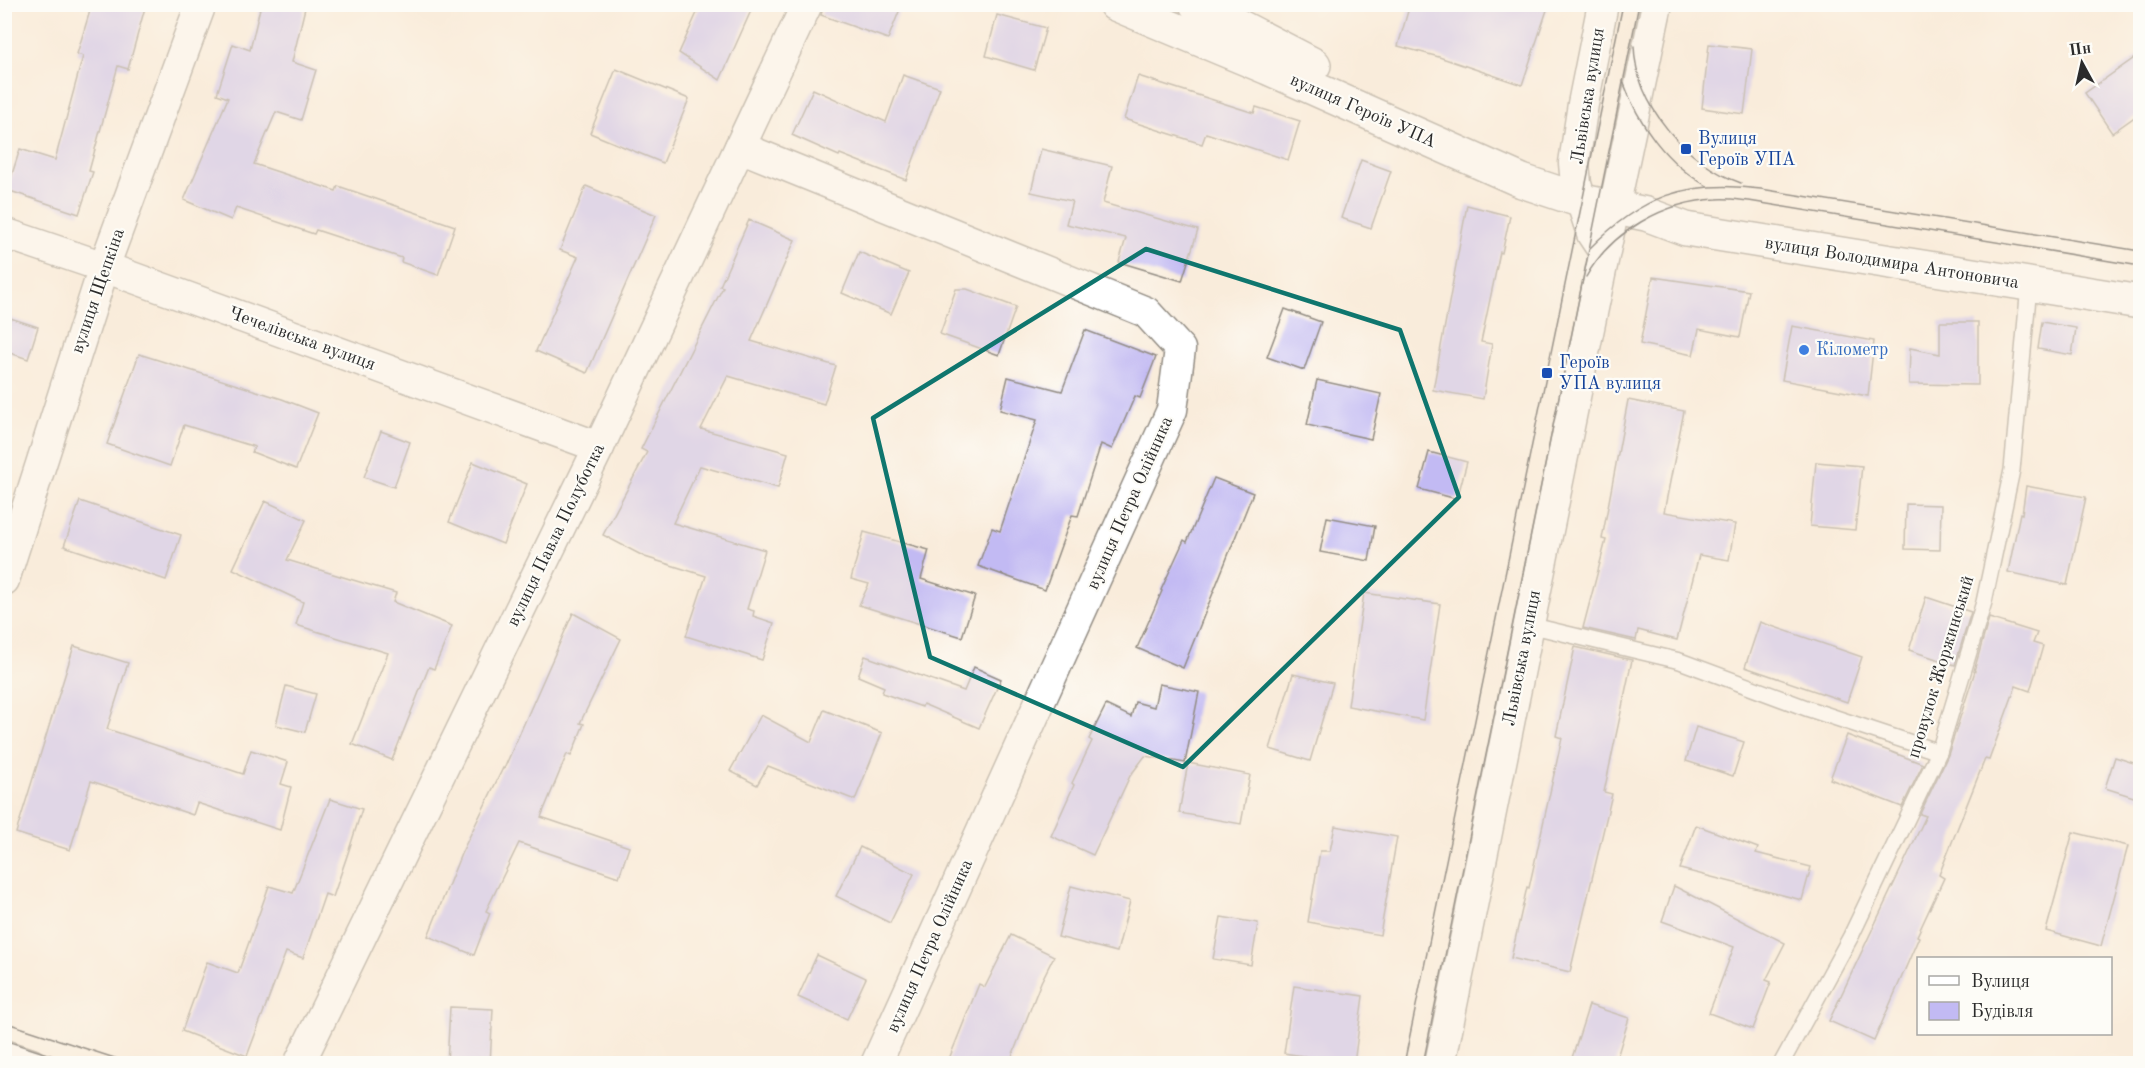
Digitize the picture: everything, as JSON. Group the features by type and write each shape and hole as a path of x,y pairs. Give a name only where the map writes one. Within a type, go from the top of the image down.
{"street":[{"name":"вулиця Щепкіна","path":"4,580 104,267 201,4"},
{"name":"вулиця Павла Полуботка","path":"299,1064 599,447 807,4"},
{"name":"вулиця Героїв УПА","path":"1115,4 1268,68 1522,181 1579,193 1615,204"},
{"name":"вулиця Героїв УПА","path":"1196,4 1484,150 1579,193"},
{"name":"Львівська вулиця","path":"1603,4 1576,140 1574,162 1579,193 1592,234 1604,252"},
{"name":"Львівська вулиця","path":"1440,1064 1604,252 1657,4"},
{"name":"вулиця Петра Олійника","path":"740,147 1146,312 1180,349 1172,410 876,1064"},
{"name":"вулиця Володимира Антоновича","path":"1615,204 1638,208 1646,214 1686,229 2140,302"},
{"name":"Чечелівська вулиця","path":"4,233 104,267 599,447"},
{"path":"4,1055 31,1064"}],"lane":[{"name":"провулок Жоржинський","path":"1781,1064 1851,936 1939,752 1984,602 2012,470 2030,286"},
{"path":"1529,625 1680,661 1809,709 1939,752"}],"highlighted area":[{"path":"1146,249 1400,330 1459,497 1183,767 930,657 873,418"}],"building":[{"path":"92,4 146,4 128,69 118,66 89,171 93,172 79,214 7,190 20,149 55,160 83,56 77,54"},
{"path":"261,4 290,4 305,8 292,62 316,70 301,120 276,112 254,164 336,191 338,186 455,226 438,275 401,262 402,258 316,230 314,234 236,208 231,220 184,200 228,98 217,94 233,44 250,50"},
{"path":"701,4 754,4 720,80 679,53"},
{"path":"824,4 902,4 888,39 821,15"},
{"path":"1410,4 1549,4 1522,85 1439,57 1398,46"},
{"path":"997,15 1046,28 1034,70 986,56"},
{"path":"1709,44 1752,49 1744,114 1702,108"},
{"path":"2140,54 2140,113 2112,133 2085,93"},
{"path":"616,69 689,99 663,163 590,133"},
{"path":"903,75 940,88 906,180 840,154 839,156 792,135 813,89 886,122"},
{"path":"1138,76 1254,113 1256,107 1300,121 1288,160 1206,133 1202,144 1124,119"},
{"path":"1041,149 1112,166 1103,203 1198,230 1182,281 1119,262 1126,238 1066,224 1072,201 1031,192"},
{"path":"1361,160 1391,171 1371,228 1341,218"},
{"path":"586,186 656,215 587,373 536,351 578,257 560,250"},
{"path":"1467,205 1510,216 1481,342 1492,344 1483,399 1433,390"},
{"path":"749,220 795,240 751,341 836,366 824,404 728,376 701,429 788,453 778,488 700,466 673,523 765,550 747,609 754,611 753,616 774,623 762,660 686,636 706,576 645,557 603,535 647,452 641,449 723,287 720,286"},
{"path":"859,252 909,273 891,314 842,293"},
{"path":"1653,277 1749,291 1740,337 1699,329 1693,355 1640,344"},
{"path":"956,289 967,289 1016,307 999,355 940,334"},
{"path":"1285,309 1321,322 1304,370 1267,357"},
{"path":"4,316 38,327 28,359 4,351"},
{"path":"1940,322 1978,322 1978,385 1909,384 1910,348 1940,354"},
{"path":"2042,322 2076,328 2072,355 2038,349"},
{"path":"1792,326 1874,341 1868,396 1782,380"},
{"path":"1085,330 1156,357 1140,398 1135,396 1112,449 1101,444 1078,516 1072,515 1045,590 978,566 992,528 1000,531 1037,420 1000,410 1008,377 1062,391"},
{"path":"139,354 282,399 318,413 296,469 252,452 255,447 184,425 170,466 107,444"},
{"path":"1317,380 1381,394 1371,439 1307,425"},
{"path":"1628,400 1684,411 1664,512 1735,524 1729,560 1699,555 1677,640 1638,630 1636,640 1583,628 1606,540 1602,539"},
{"path":"381,431 410,442 394,487 364,477"},
{"path":"1429,452 1467,462 1457,499 1419,489"},
{"path":"473,462 527,484 503,544 449,522"},
{"path":"1816,462 1862,466 1855,530 1810,526"},
{"path":"1214,478 1253,493 1183,668 1137,648 1161,590 1184,540 1187,542"},
{"path":"2026,486 2086,497 2067,585 2008,572 2020,513 2022,514"},
{"path":"80,501 181,535 166,580 64,546"},
{"path":"265,501 306,520 287,560 396,593 393,602 452,626 434,669 429,667 392,760 352,744 388,653 296,625 303,602 233,569"},
{"path":"1906,504 1941,505 1940,550 1905,549"},
{"path":"1327,517 1375,526 1369,561 1320,552"},
{"path":"864,532 929,550 921,579 975,596 962,637 859,605 869,584 851,579"},
{"path":"1364,593 1440,604 1423,720 1348,706"},
{"path":"1926,597 1971,612 1955,665 1909,650"},
{"path":"573,613 621,639 580,723 584,724 571,756 567,754 541,817 629,847 619,877 519,843 486,911 490,913 474,955 428,936 461,854 504,769"},
{"path":"1989,618 2037,633 2033,643 2043,646 2030,691 2016,686 1989,760 1985,759 1939,875 1944,878 1917,936 1919,937 1874,1041 1829,1021 1926,816 1920,814 1948,755"},
{"path":"1760,622 1862,657 1847,702 1745,667"},
{"path":"74,646 128,663 107,729 243,774 251,750 288,762 281,784 291,787 280,830 197,803 193,815 91,781 70,850 16,833"},
{"path":"1575,647 1632,660 1604,792 1612,794 1570,972 1511,958 1562,738 1556,736"},
{"path":"865,656 964,691 974,667 1001,679 979,728 923,704 922,707 882,693 884,687 858,676"},
{"path":"1293,674 1333,683 1310,761 1270,749"},
{"path":"1159,684 1199,692 1185,763 1145,756 1130,776 1093,855 1051,836 1092,741 1089,739 1106,705 1131,717 1135,702 1154,707"},
{"path":"286,686 316,694 305,732 276,725"},
{"path":"824,710 882,733 855,800 768,766 757,785 730,771 761,715 811,742"},
{"path":"1696,727 1744,742 1733,776 1686,761"},
{"path":"1847,735 1923,764 1902,807 1830,779"},
{"path":"2115,757 2140,765 2140,799 2105,788"},
{"path":"1188,763 1250,775 1241,824 1179,813"},
{"path":"330,799 362,809 349,850 333,897 325,894 303,958 286,952 247,1056 182,1031 207,962 238,973 269,886 293,893"},
{"path":"1696,825 1758,848 1756,853 1811,867 1802,900 1680,869"},
{"path":"1335,826 1397,837 1380,935 1308,922 1320,851 1330,851"},
{"path":"2073,832 2128,846 2101,946 2046,931"},
{"path":"860,847 914,874 890,923 836,896"},
{"path":"1071,886 1130,901 1117,952 1058,937"},
{"path":"1674,886 1785,943 1766,980 1771,982 1753,1029 1709,1013 1734,947 1662,921"},
{"path":"1221,917 1258,923 1251,965 1213,959"},
{"path":"1011,935 1054,956 1041,982 1009,1064 947,1064 979,984 985,987"},
{"path":"817,955 866,978 847,1019 798,997"},
{"path":"1294,986 1363,996 1354,1064 1284,1053"},
{"path":"1589,1005 1629,1018 1615,1064 1570,1064"},
{"path":"450,1007 493,1009 490,1064 447,1064"}],"tram line":[{"path":"1404,1064 1623,4"},
{"path":"1423,1064 1639,4"},
{"path":"1634,46 1637,68 1644,90 1654,111 1668,130 1702,162 1741,183"},
{"path":"1623,81 1637,112 1656,141 1679,166 1707,186"},
{"path":"1589,249 1627,216 1667,195 1710,187 1734,187 1761,189 2140,251"},
{"path":"1586,277 1610,246 1642,222 1660,212 1679,206 1698,201 1721,199 1749,201 2140,266"},
{"path":"4,1022 133,1064"},
{"path":"4,1040 78,1064"}],"place":[{"name":"Вулиця Героїв УПА","path":"1686,149"},
{"name":"Кілометр","path":"1804,350"},
{"name":"Героїв УПА вулиця","path":"1547,373"}]}
